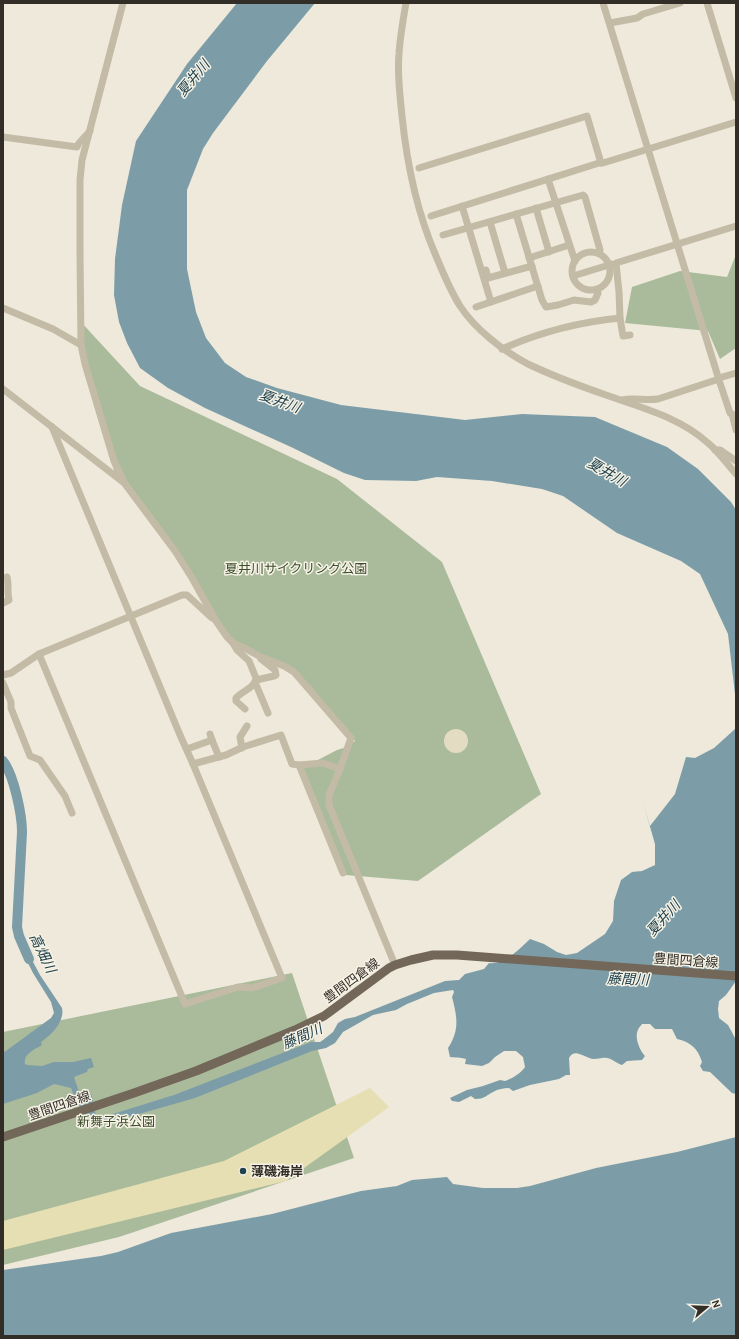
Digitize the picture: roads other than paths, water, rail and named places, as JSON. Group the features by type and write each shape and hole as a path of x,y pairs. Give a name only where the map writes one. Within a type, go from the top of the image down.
{"main road":[{"name":"豊間四倉線","path":"3,1138 76,1114 196,1071 317,1020 389,968 411,960 433,955 736,976"}],"street":[{"path":"123,3 82,160 80,180 81,345 85,364 114,461 125,484 175,551 216,621 237,650 249,661 268,713"},
{"path":"406,3 399,55 399,92 408,165 427,235 447,283 460,307 484,333 502,349 527,363 555,376 664,416 688,428 709,443 736,474"},
{"path":"603,3 736,430"},
{"path":"610,24 637,18 643,14 680,3"},
{"path":"707,3 736,98"},
{"path":"419,168 587,116 601,163"},
{"path":"431,216 736,122"},
{"path":"3,137 77,147 90,131"},
{"path":"548,179 574,262 573,276 575,281 585,288 597,289 608,279 612,264"},
{"path":"443,235 584,195 600,250 599,254"},
{"path":"462,206 488,278 532,266"},
{"path":"536,208 549,252"},
{"path":"516,214 542,300 546,307 574,300 591,302 598,293 597,289"},
{"path":"490,222 506,273"},
{"path":"573,276 736,226"},
{"path":"470,228 491,302"},
{"path":"529,258 569,246"},
{"path":"574,262 582,254 593,252 599,254 612,264 619,292 620,318 623,336 630,334"},
{"path":"476,307 538,286"},
{"path":"3,308 53,329 81,345"},
{"path":"502,349 527,338 551,331 593,321 620,318"},
{"path":"622,400 632,398 650,400 658,399 736,373"},
{"path":"3,389 125,484"},
{"path":"39,654 185,1004 238,987 252,988 282,978 52,427"},
{"path":"715,450 720,450 736,461"},
{"path":"3,602 9,600 7,592 7,577"},
{"path":"3,675 10,673 39,654 185,594 187,594 216,621"},
{"path":"233,644 260,657 284,666 294,672 350,738 340,769 329,795 329,805 395,965"},
{"path":"245,710 236,701 236,698 256,681 276,675 274,670 260,657"},
{"path":"3,683 30,756 40,760 65,796 72,813"},
{"path":"242,748 240,737 247,726"},
{"path":"193,764 219,757 281,735 292,764 299,765 324,763 340,769"},
{"path":"187,749 211,737 219,757"},
{"path":"299,765 343,873"}],"water":[{"path":"237,3 315,3 267,61 213,133 203,149 187,190 187,269 196,312 206,338 225,363 246,377 277,388 341,405 465,420 522,414 595,417 667,447 698,469 731,502 736,510 736,981 726,995 719,1001 718,1009 719,1018 728,1025 735,1038 736,1094 732,1093 710,1072 703,1071 700,1066 702,1062 696,1050 690,1044 677,1039 672,1029 655,1029 650,1024 642,1024 638,1029 637,1040 641,1051 645,1056 642,1060 627,1061 622,1065 609,1059 591,1059 577,1053 571,1055 569,1058 570,1075 513,1091 509,1088 503,1088 485,1097 475,1099 471,1096 459,1102 452,1101 450,1098 467,1090 500,1080 505,1081 511,1079 519,1074 525,1067 523,1057 516,1051 504,1051 489,1063 482,1066 465,1064 466,1059 450,1057 448,1048 456,1029 456,1017 452,997 454,992 453,990 434,993 396,1010 373,1015 343,1032 335,1043 326,1048 312,1051 195,1098 96,1125 93,1128 88,1125 71,1088 54,1084 37,1093 3,1104 3,1053 51,1018 54,1013 51,1002 33,973 21,949 25,947 40,975 62,1008 61,1018 56,1028 41,1042 42,1045 27,1055 25,1064 42,1066 54,1062 73,1062 91,1058 94,1067 88,1069 87,1072 74,1077 81,1098 91,1094 93,1100 92,1104 97,1117 100,1118 174,1095 311,1042 320,1042 333,1032 338,1023 345,1019 355,1017 445,981 459,980 465,974 484,969 489,963 501,962 516,952 530,939 566,955 577,953 605,934 613,921 614,901 621,880 632,872 642,871 655,865 655,844 642,799 650,826 675,794 686,757 695,758 714,748 735,729 735,694 728,634 700,574 681,561 617,533 563,496 542,489 492,481 437,477 416,481 365,480 344,473 205,408 168,388 140,368 127,343 119,322 114,295 115,259 122,205 136,141 187,64"},
{"path":"736,1137 736,1336 3,1336 3,1270 101,1256 118,1252 171,1233 272,1214 361,1191 397,1186 412,1180 447,1177 453,1184 483,1188 517,1188 530,1186 596,1168 677,1152"}],"waterway":[{"name":"高畑川","path":"3,761 14,785 21,816 22,832 17,927 19,936 29,959"}],"place":[{"name":"薄磯海岸","path":"243,1171"}],"water label":[{"name":"夏井川","path":"193,78"},
{"name":"夏井川","path":"280,401"},
{"name":"夏井川","path":"607,472"},
{"name":"夏井川","path":"663,918"},
{"name":"藤間川","path":"628,979"},
{"name":"藤間川","path":"302,1036"}],"park label":[{"name":"夏井川サイクリング公園","path":"296,568"},
{"name":"新舞子浜公園","path":"116,1121"}]}
